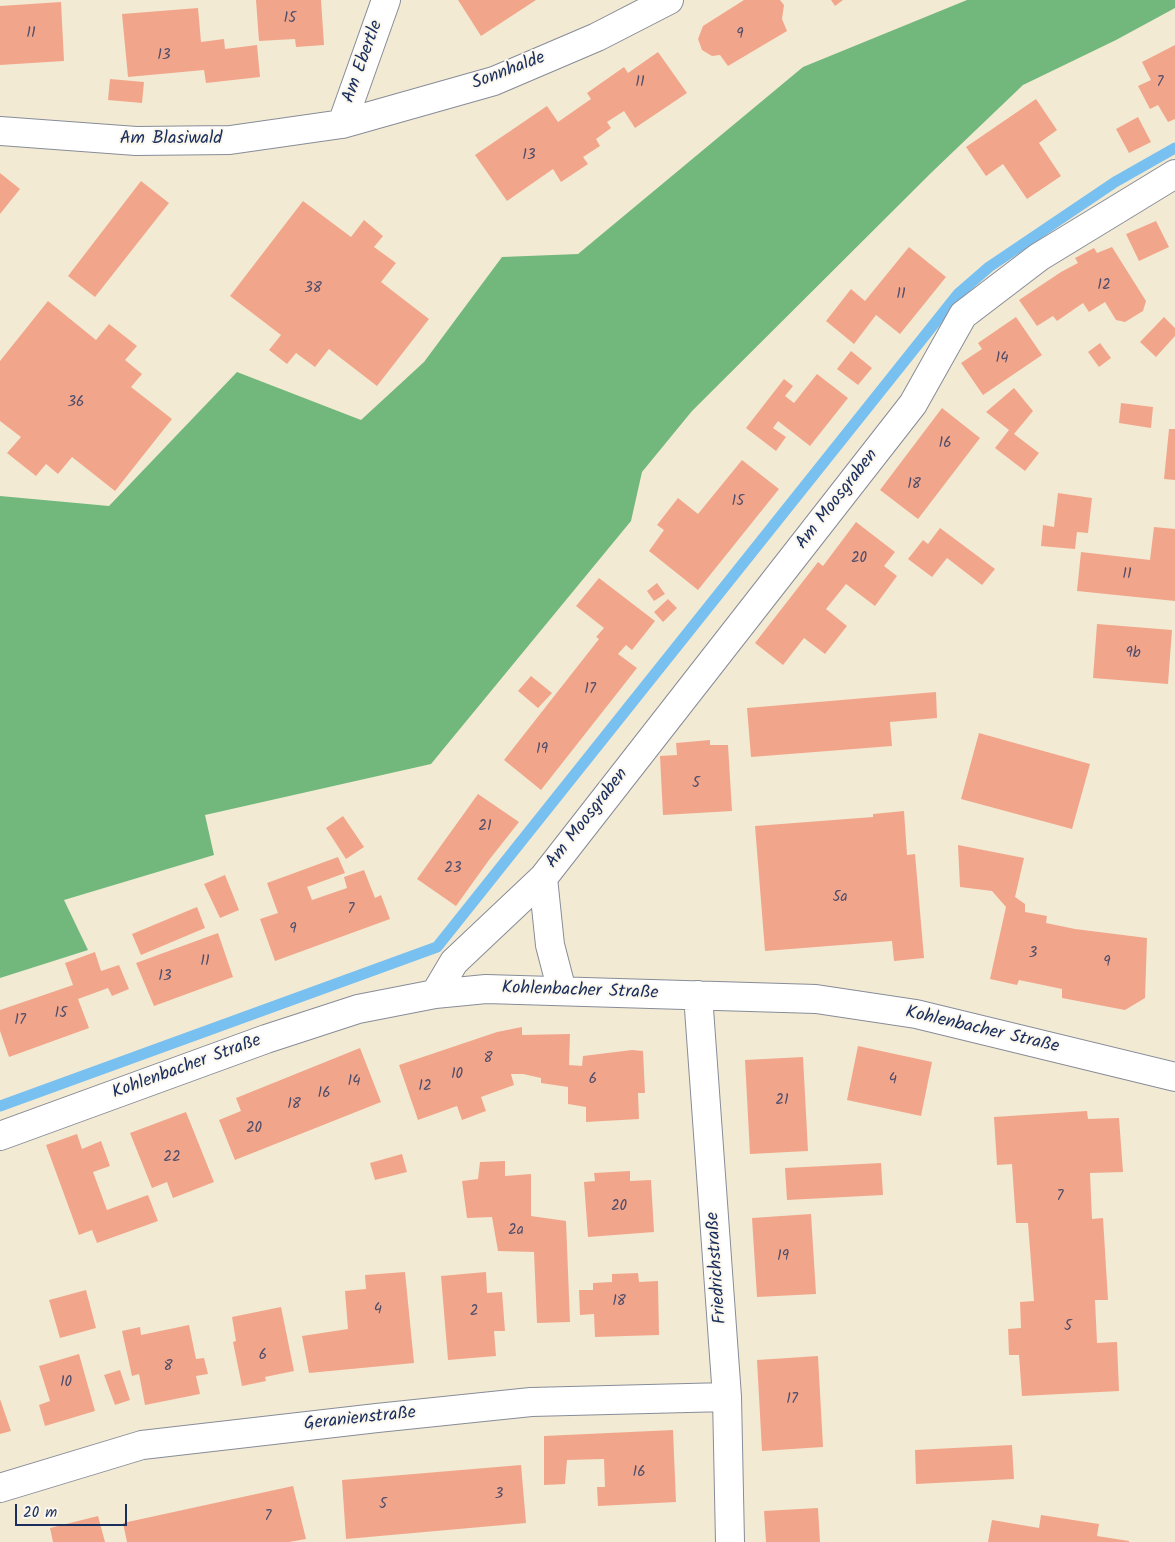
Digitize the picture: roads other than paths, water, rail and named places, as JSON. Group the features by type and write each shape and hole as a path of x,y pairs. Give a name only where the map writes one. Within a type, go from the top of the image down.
{"street":[{"name":"Am Ebertle","path":"342,124 386,0"},
{"name":"Sonnhalde","path":"342,124 494,80 597,37 669,0"},
{"name":"Am Blasiwald","path":"0,131 136,141 230,140 342,124"},
{"name":"Am Moosgraben","path":"435,994 454,962 543,878 913,404 963,315 1039,257 1175,174"},
{"name":"Am Moosgraben","path":"543,878 550,945 562,991"},
{"name":"Kohlenbacher Straße","path":"0,1136 294,1030 358,1009 435,994 486,990 816,999 916,1014 1175,1077"},
{"name":"Friedrichstraße","path":"698,995 726,1397 730,1542"},
{"name":"Geranienstraße","path":"0,1488 142,1445 531,1402 726,1397"}],"waterway":[{"path":"0,1106 437,947 958,294 989,267 1115,182 1175,148"}]}
